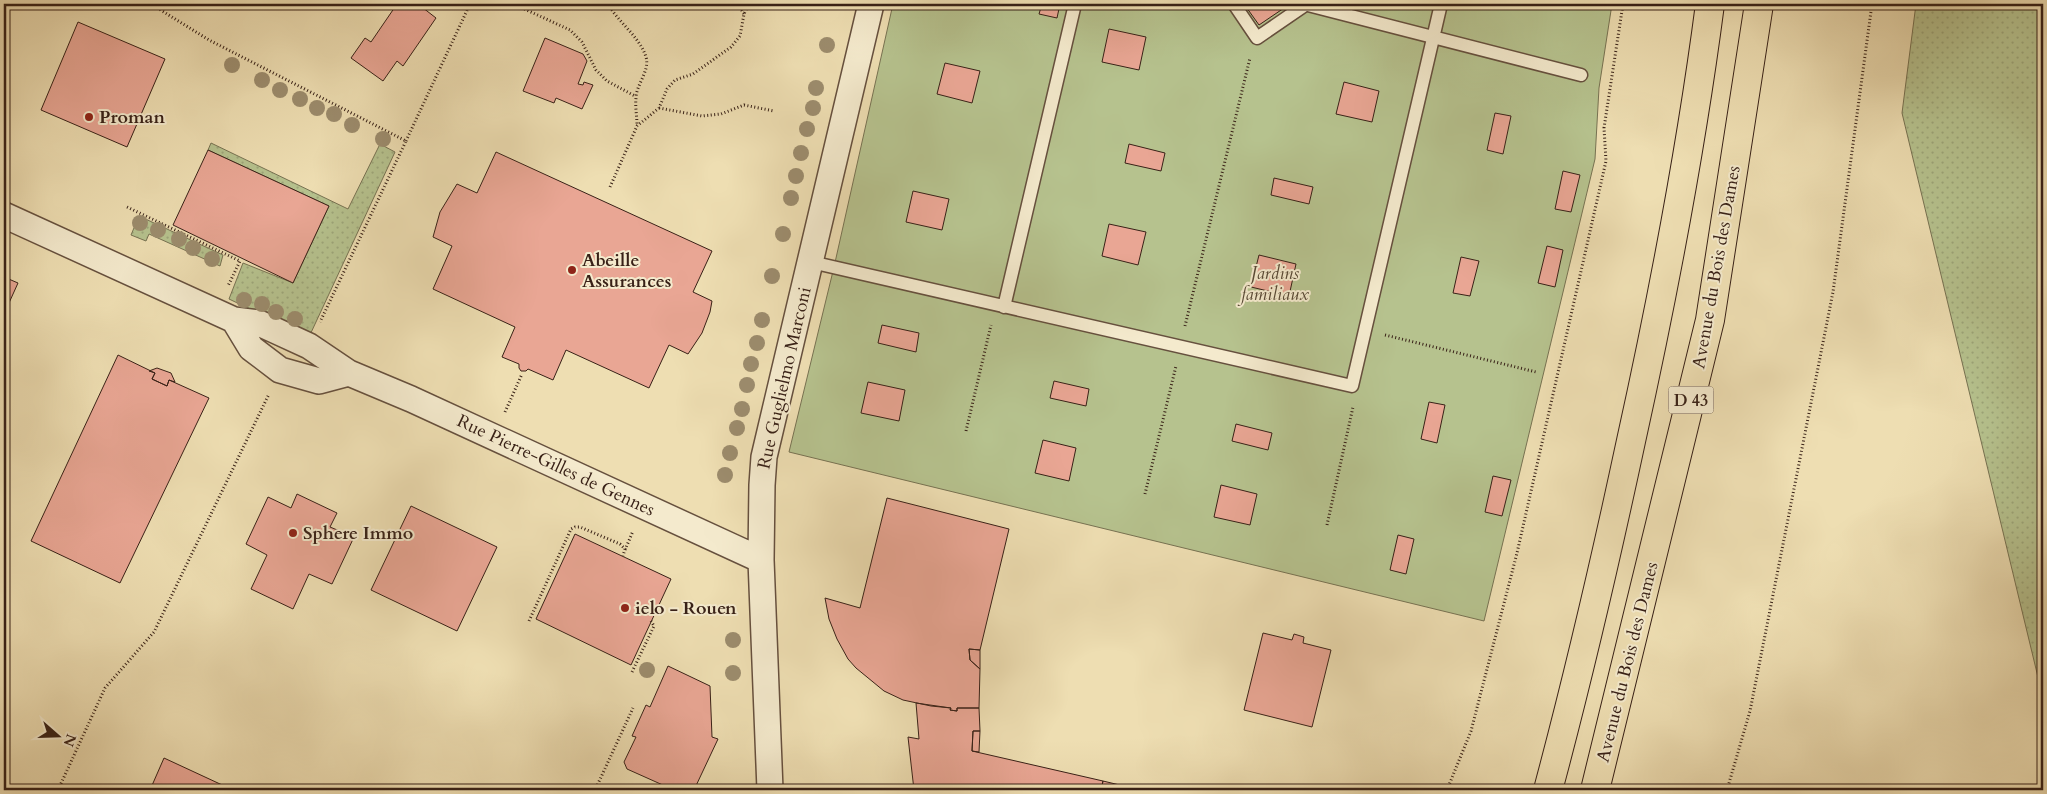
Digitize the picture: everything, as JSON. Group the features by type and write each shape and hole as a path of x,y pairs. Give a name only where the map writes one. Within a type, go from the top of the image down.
{"highway":[{"name":"D 43","path":"1548,790 1595,608 1647,369 1679,203 1710,4"},
{"name":"Avenue du Bois des Dames","path":"1595,790 1710,320 1759,4"}],"street":[{"name":"Rue Guglielmo Marconi","path":"770,790 761,560 764,457 871,4"},
{"name":"Rue Pierre-Gilles de Gennes","path":"5,214 224,315 259,323 309,346 349,372 761,560"},
{"path":"224,315 251,348 280,370 320,380 349,372"}],"lane":[{"path":"1000,306 1075,4"},
{"path":"1234,4 1257,38 1304,4 1581,75"},
{"path":"811,262 1352,386 1441,4"}],"path":[{"path":"151,4 208,40 406,140"},
{"path":"319,325 470,4"},
{"path":"608,4 638,44 646,58 644,74 635,96 637,126 610,187"},
{"path":"738,4 744,14"},
{"path":"637,126 660,108 667,89 675,80 693,74 731,47 740,36 744,14 749,4"},
{"path":"1447,790 1471,731 1510,581 1606,161 1604,128 1623,4"},
{"path":"1727,790 1750,711 1833,292 1872,4"},
{"path":"518,6 570,30 582,42 596,70 607,81 635,96"},
{"path":"1145,494 1252,53"},
{"path":"660,108 702,116 721,114 744,104 774,111"},
{"path":"127,207 241,260 224,315"},
{"path":"966,431 1000,306"},
{"path":"1365,330 1536,372"},
{"path":"494,437 522,374"},
{"path":"1327,525 1354,403 1352,386"},
{"path":"58,790 105,688 154,632 270,391"},
{"path":"529,622 571,529 575,526 580,527 620,544 625,549 623,555 634,528"},
{"path":"632,672 654,626 651,621"},
{"path":"596,788 633,708"}],"green space":[{"name":"Jardins familiaux","path":"893,4 1612,4 1599,88 1595,159 1484,621 789,452 834,267"},
{"path":"1916,4 2043,4 2043,698 1902,113"},
{"path":"211,143 348,209 380,144 395,152 309,337 229,299 243,263 293,283 329,206 208,150"},
{"path":"139,216 223,255 220,266 149,234 146,241 131,235"}],"building":[{"path":"397,4 418,4 436,18 403,66 397,61 383,81 351,58 365,38 371,42"},
{"path":"1042,4 1060,4 1057,18 1039,14"},
{"path":"1244,4 1290,4 1259,25"},
{"path":"78,22 165,59 127,147 41,110"},
{"path":"1109,29 1146,37 1139,70 1102,62"},
{"path":"545,38 583,54 587,61 578,84 583,85 584,82 593,85 582,109 556,98 554,103 523,91"},
{"path":"945,63 980,71 972,103 937,94"},
{"path":"1344,82 1379,91 1372,122 1336,114"},
{"path":"1495,113 1511,116 1503,154 1487,150"},
{"path":"1129,144 1165,153 1161,171 1125,163"},
{"path":"208,150 329,206 293,283 173,225"},
{"name":"Abeille Assurances","path":"496,152 712,251 693,292 712,301 702,333 688,354 669,345 649,388 566,350 553,380 528,369 521,371 519,364 502,357 515,327 433,289 452,246 433,237 440,212 457,184 477,193"},
{"path":"1563,171 1580,175 1571,212 1555,209"},
{"path":"1274,178 1313,187 1309,204 1271,195"},
{"path":"913,191 949,199 942,230 906,222"},
{"path":"1109,224 1146,232 1138,265 1102,256"},
{"path":"1547,246 1563,250 1555,287 1538,283"},
{"path":"1259,255 1296,264 1289,296 1251,287"},
{"path":"1461,257 1479,261 1470,296 1453,293"},
{"path":"4,277 18,283 4,314"},
{"path":"882,325 919,333 916,352 878,343"},
{"path":"118,355 155,373 152,379 167,386 169,380 209,398 120,583 31,541"},
{"path":"157,368 171,373 175,382 169,380 167,386 152,379 155,373 149,371"},
{"path":"1054,381 1089,389 1086,406 1050,398"},
{"path":"868,382 905,390 899,421 861,413"},
{"path":"1429,402 1445,405 1437,443 1421,439"},
{"path":"1236,424 1272,433 1268,450 1232,441"},
{"path":"1043,440 1076,448 1069,481 1035,473"},
{"path":"1493,476 1511,480 1502,516 1485,512"},
{"path":"1221,485 1257,494 1250,525 1214,517"},
{"path":"297,494 337,513 330,527 354,537 332,584 309,574 293,609 251,589 267,555 246,544 268,497 291,508"},
{"path":"887,498 1009,529 980,650 969,649 970,660 980,669 979,708 957,708 957,711 950,710 951,708 903,700 884,691 856,668 848,659 837,639 829,619 825,598 860,608"},
{"path":"411,506 497,547 457,631 371,590"},
{"path":"575,534 671,579 631,665 536,619"},
{"path":"1398,535 1414,539 1406,574 1390,570"},
{"path":"1263,633 1292,640 1294,634 1304,637 1303,643 1331,650 1312,727 1244,710"},
{"path":"969,649 980,650 980,669 970,660"},
{"path":"668,666 710,686 712,737 718,739 694,790 674,790 627,769 624,762 636,737 632,736 646,705 650,707"},
{"path":"916,703 951,708 950,710 957,711 957,708 979,708 980,731 973,731 972,751 1103,781 1101,790 914,790 908,737 919,739"},
{"path":"973,731 980,731 979,752 972,751"},
{"path":"164,758 233,790 150,790"},
{"path":"1103,781 1128,787 1127,790 1101,790"}],"place":[{"name":"Proman","path":"89,117"},
{"name":"Abeille Assurances","path":"572,270"},
{"name":"Sphere Immo","path":"293,533"},
{"name":"ielo - Rouen","path":"625,608"}]}
